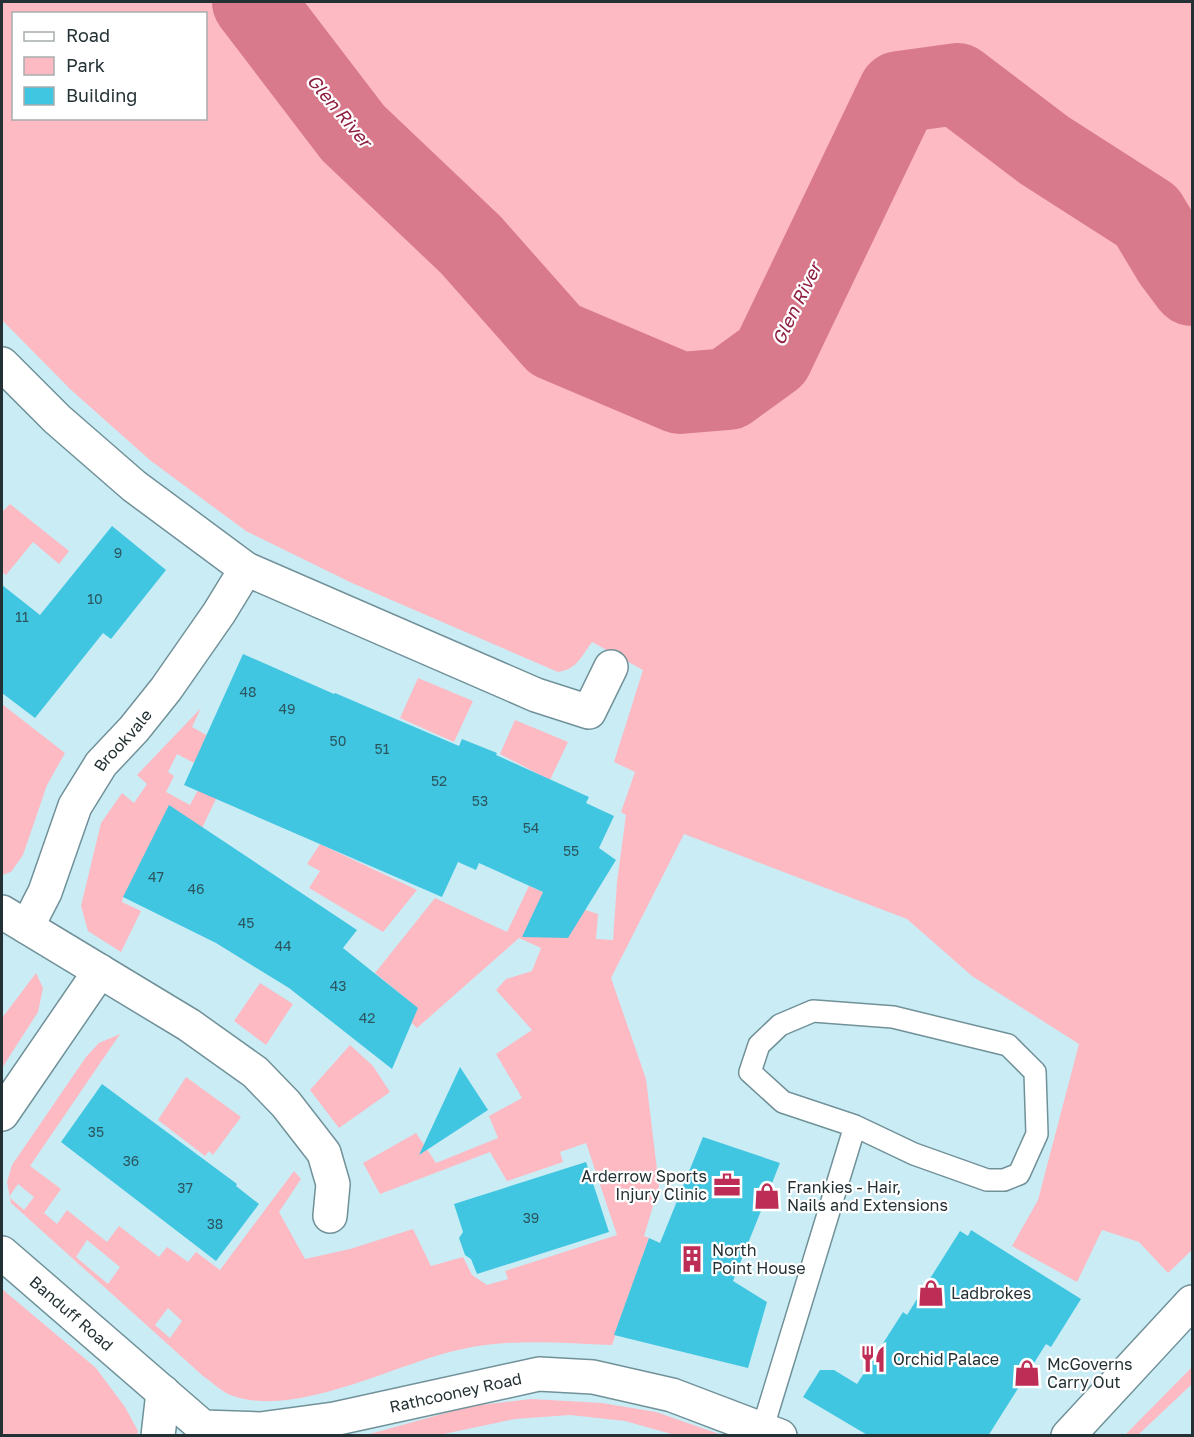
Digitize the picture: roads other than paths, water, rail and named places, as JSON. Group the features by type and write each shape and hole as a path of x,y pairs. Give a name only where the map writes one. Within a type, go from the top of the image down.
{"street":[{"path":"2,364 57,419 134,486 246,569 536,695 589,712 611,668"},
{"name":"Brookvale","path":"246,569 219,613 166,689 134,729 101,764 75,806 45,892 14,920 189,1025 255,1072 286,1104 324,1153 333,1185 330,1216"},
{"path":"2,1114 100,971"},
{"name":"Banduff Road","path":"2,1253 153,1382"},
{"path":"1068,1436 1192,1302"},
{"name":"Rathcooney Road","path":"153,1382 203,1427 260,1430 334,1419 539,1374 593,1377 672,1395 772,1431"},
{"path":"153,1382 158,1436"}],"lane":[{"path":"813,1011 893,1017 1008,1046 1035,1072 1037,1134 1019,1174 1004,1180 987,1180 925,1158 855,1126 783,1102 750,1072 759,1045 780,1025 813,1011"},
{"path":"772,1431 855,1126"}],"waterway":[{"name":"Glen River","path":"253,2 353,133 471,245 555,340 680,393 728,389 772,357 899,92 957,84 1044,150 1147,216 1174,261 1192,285"}],"place":[{"name":"Arderrow Sports Injury Clinic","path":"727,1185"},
{"name":"Frankies - Hair, Nails and Extensions","path":"767,1196"},
{"name":"North Point House","path":"692,1259"},
{"name":"Ladbrokes","path":"931,1293"},
{"name":"Orchid Palace","path":"873,1359"},
{"name":"McGoverns Carry Out","path":"1027,1373"}]}
